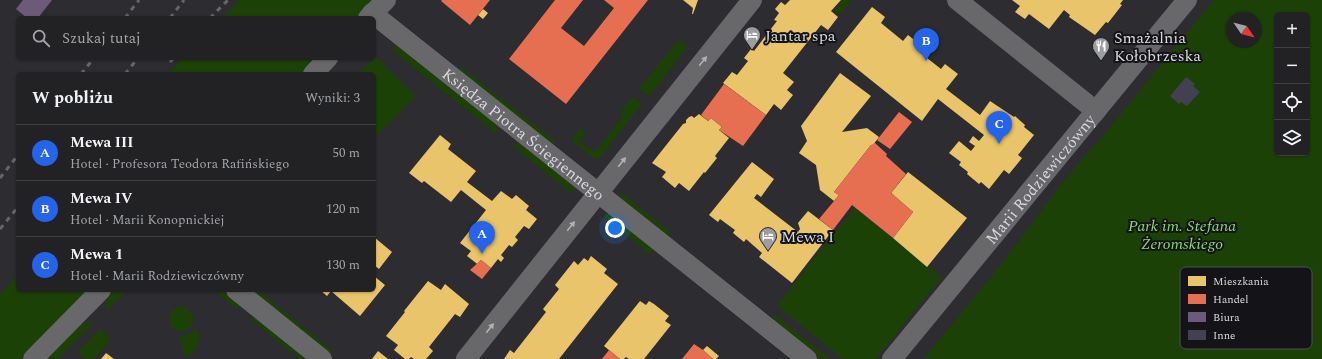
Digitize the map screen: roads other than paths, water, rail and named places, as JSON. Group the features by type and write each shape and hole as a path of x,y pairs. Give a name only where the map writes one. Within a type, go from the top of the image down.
{"street":[{"path":"466,359 752,0"},
{"path":"957,0 1096,110"},
{"name":"Marii Rodziewiczówny","path":"892,359 1187,0"},
{"name":"Księdza Piotra Ściegiennego","path":"375,10 598,193 807,359"},
{"path":"315,72 326,60"},
{"path":"33,359 99,292"},
{"path":"238,292 322,359"}],"railway":[{"path":"127,16 139,0"},
{"path":"172,16 184,0"},
{"path":"212,16 228,0"},
{"path":"83,72 92,60"},
{"path":"127,72 136,60"},
{"path":"0,178 16,158"},
{"path":"0,229 16,209"}],"place":[{"name":"Jantar spa","path":"752,50"},
{"name":"Mewa IV","path":"926,61"},
{"name":"Smażalnia Kołobrzeska","path":"1101,61"},
{"name":"Mewa 1","path":"999,144"},
{"name":"Mewa I","path":"768,251"},
{"name":"Mewa III","path":"482,254"}],"park label":[{"name":"Park im. Stefana Żeromskiego","path":"1182,234"}]}
